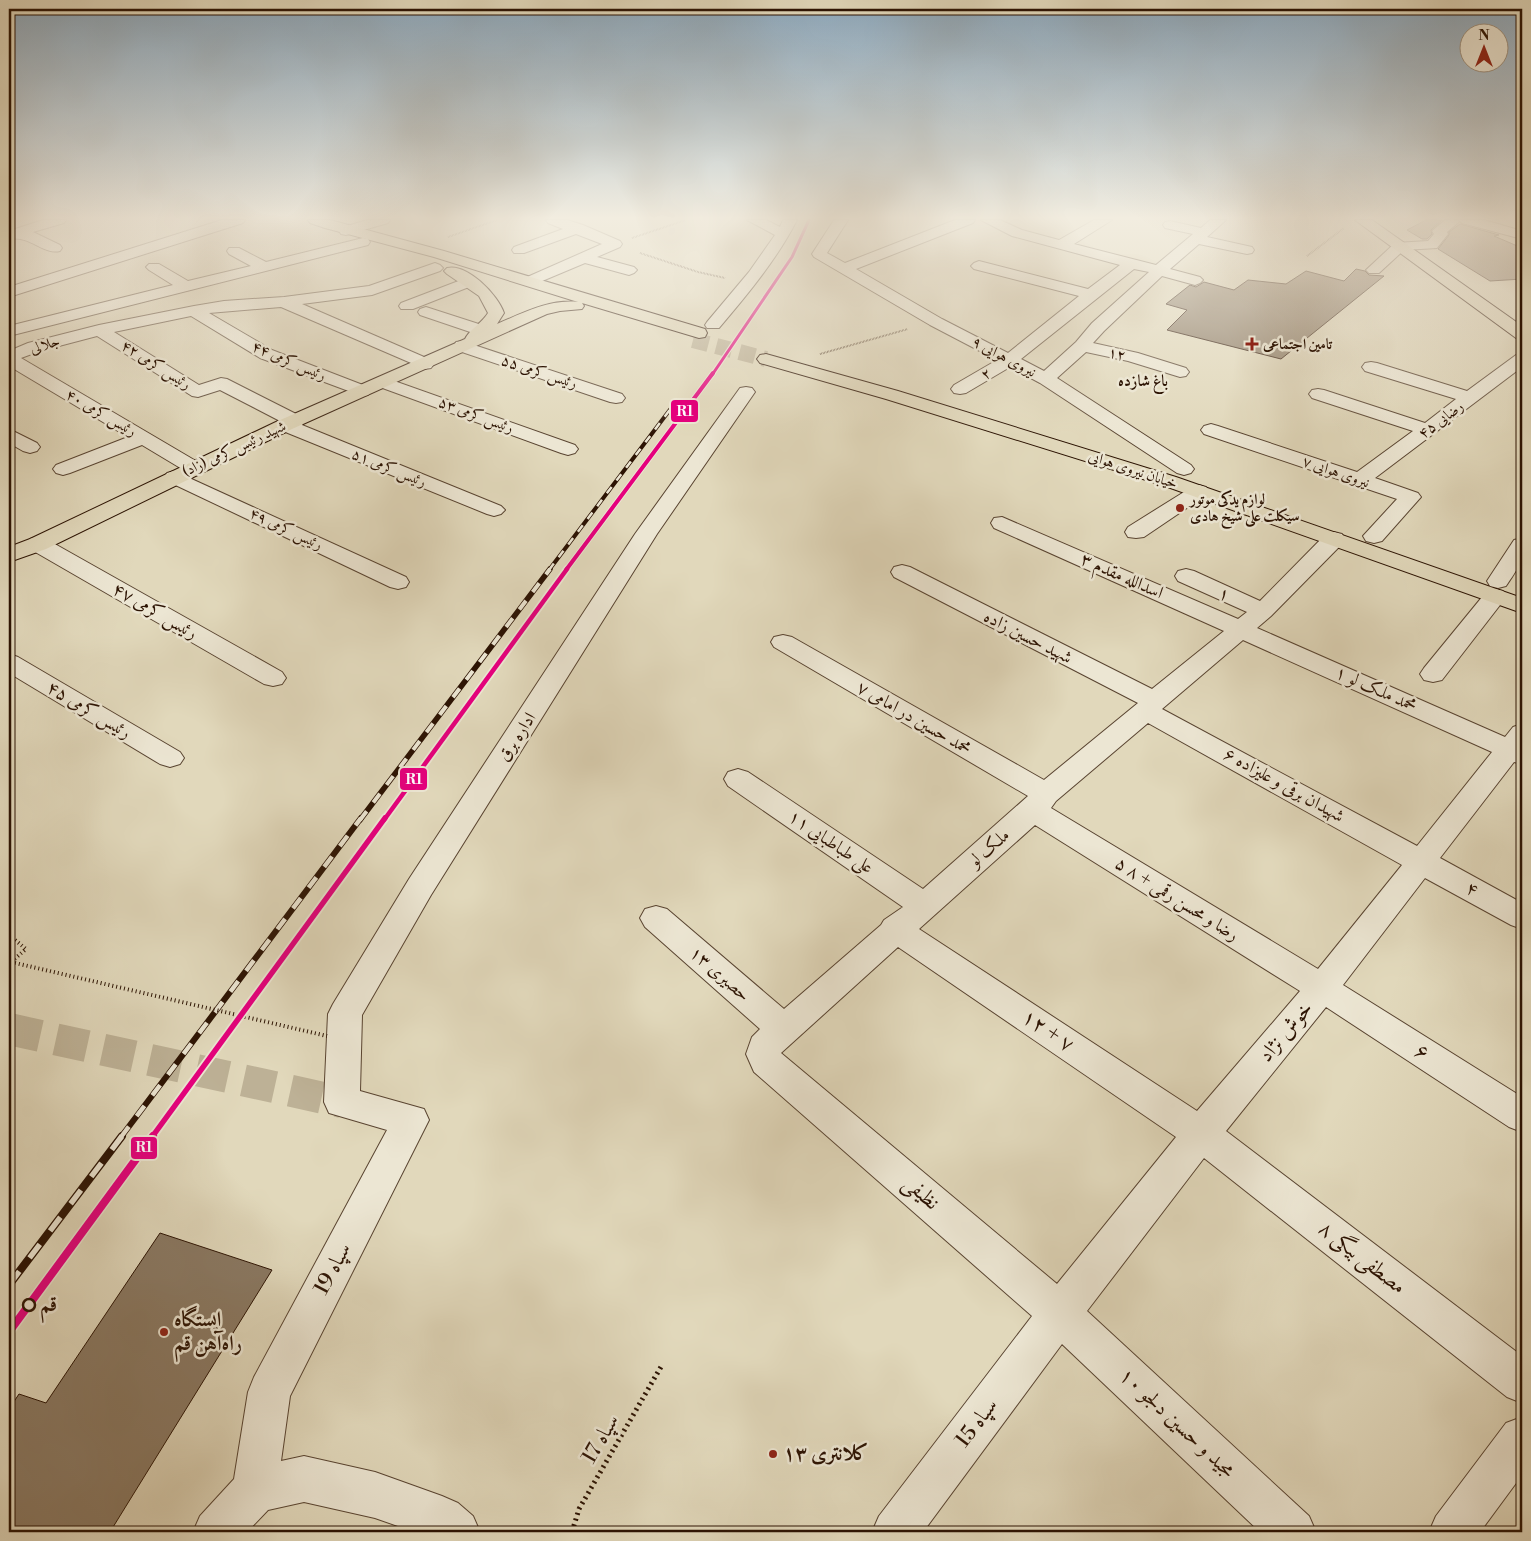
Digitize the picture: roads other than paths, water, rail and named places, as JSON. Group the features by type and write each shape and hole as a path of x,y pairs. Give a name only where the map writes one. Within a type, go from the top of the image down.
{"main road":[{"path":"462,346 488,326 496,313 489,295 484,292"},
{"path":"526,292 576,306 702,333"},
{"path":"562,292 702,333"},
{"path":"1464,292 1522,334"},
{"path":"462,346 541,311 560,306 576,306"},
{"name":"شهید رئیس کرمی (زاد)","path":"9,555 38,544 174,477 462,346"},
{"name":"خیابان نیروی هوایی","path":"1522,590 1496,589 1334,539 1199,491 769,356 798,360 1184,468 1374,536 1496,589 1522,606"}],"street":[{"path":"9,330 167,292"},
{"name":"جلالی","path":"9,358 34,347 99,330 194,311 358,292"},
{"path":"407,306 443,292"},
{"path":"702,333 740,292"},
{"name":"نیروی هوایی ۹","path":"884,292 936,322 1046,378 1184,468"},
{"path":"1083,292 1091,294"},
{"name":"۲","path":"960,389 1011,360 1094,292"},
{"path":"1046,378 1082,346 1098,326 1136,292"},
{"path":"81,299 97,309"},
{"path":"284,302 426,364"},
{"name":"رئیس کرمی ۴۴","path":"194,311 266,354 362,391"},
{"path":"426,312 482,331"},
{"name":"رئیس کرمی ۴۲","path":"99,330 198,392 221,383 290,423"},
{"name":"رئیس کرمی ۵۵","path":"462,346 616,398"},
{"name":"۱۲","path":"1082,346 1132,357 1180,372"},
{"name":"رئیس کرمی ۴۰","path":"9,358 194,468"},
{"name":"رضایی ۴۵","path":"1360,480 1522,359"},
{"path":"1371,367 1471,398"},
{"name":"رئیس کرمی ۵۳","path":"383,382 568,449"},
{"name":"اداره برق","path":"342,1102 345,1014 426,879 646,534 746,392"},
{"path":"1318,394 1428,430"},
{"name":"رئیس کرمی ۵۱","path":"290,423 494,510"},
{"name":"نیروی هوایی ۷","path":"1210,430 1411,497 1374,536"},
{"path":"9,435 30,447"},
{"path":"63,469 144,438"},
{"name":"رئیس کرمی ۴۹","path":"174,477 398,582"},
{"path":"1136,532 1199,491"},
{"name":"۳ اسدالله مقدم","path":"1002,523 1252,620"},
{"name":"ملک لو","path":"781,1074 766,1062 763,1054 764,1047 1040,802 1252,620 1334,539"},
{"name":"رئیس کرمی ۴۷","path":"38,544 273,678"},
{"path":"1433,674 1496,589 1522,545"},
{"name":"شهید حسین زاده","path":"902,572 1150,706"},
{"name":"۱","path":"1186,576 1252,620"},
{"name":"۱ محمد ملک لو","path":"1252,620 1518,746"},
{"name":"۷ محمد حسین در امامی","path":"782,642 1040,802"},
{"name":"رئیس کرمی ۴۵","path":"9,662 170,758"},
{"name":"۶ شهیدان برقی و علیزاده","path":"1150,706 1421,860"},
{"name":"خوش نژاد","path":"1060,1314 1202,1134 1322,988 1421,860 1518,746"},
{"name":"۱۱ علی طباطبایی","path":"738,779 923,905"},
{"name":"۵ رضا و محسن رقمی + ۸","path":"1040,802 1322,988"},
{"name":"۴","path":"1421,860 1522,917"},
{"name":"۱۳ حصیری","path":"656,918 783,1029"},
{"name":"۱۲ + ۷","path":"895,929 1202,1134"},
{"name":"۶","path":"1322,988 1522,1116"},
{"name":"نظیفی","path":"781,1074 1060,1314"},
{"name":"سپاه 19","path":"255,1490 268,1392 411,1120 342,1102"},
{"name":"۸ مصطفی بیگی","path":"1202,1134 1522,1382"},
{"name":"سپاه 15","path":"895,1532 1060,1314"},
{"name":"۱۰ مجید و حسین دلجو","path":"1060,1314 1294,1532"},
{"path":"1452,1532 1522,1439"},
{"path":"216,1532 255,1490 304,1479 375,1495 442,1519 457,1532"}],"tunnel":[{"path":"693,340 766,359"},
{"path":"9,1029 342,1102"}],"railway":[{"path":"549,570 675,403"},
{"path":"360,820 550,569"},
{"path":"121,1137 361,818"},
{"path":"9,1285 122,1136"}],"place":[{"name":"تامین اجتماعی","path":"1252,344"},
{"name":"لوازم یدکی موتور سیکلت علی شیخ هادی","path":"1180,508"},
{"name":"قم","path":"29,1305"},
{"name":"ایستگاه راه‌آهن قم","path":"164,1332"},
{"name":"کلانتری ۱۳","path":"773,1454"}],"district":[{"name":"باغ شازده","path":"1143,381"}]}
